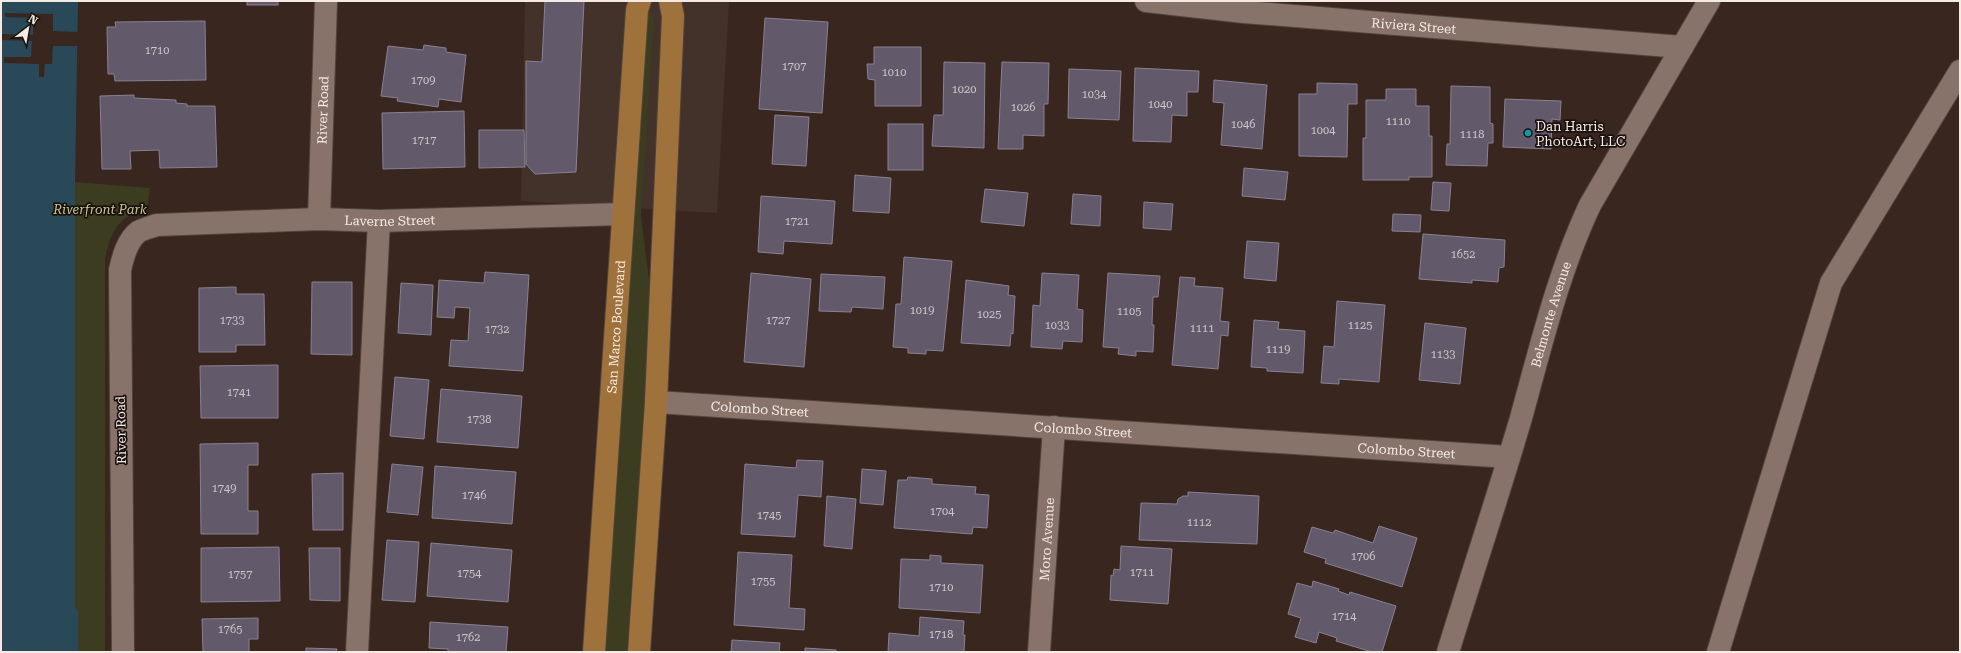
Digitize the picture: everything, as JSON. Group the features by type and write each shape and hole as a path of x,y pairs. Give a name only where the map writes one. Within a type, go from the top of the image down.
{"main road":[{"name":"San Marco Boulevard","path":"594,652 637,10 640,1"},
{"path":"639,652 656,402 673,16 670,1"}],"street":[{"name":"River Road","path":"319,219 326,1"},
{"name":"Riviera Street","path":"1146,1 1244,6 1682,47"},
{"name":"Belmonte Avenue","path":"1448,652 1509,457 1565,264 1577,233 1590,205 1709,1"},
{"path":"1718,652 1831,283 1960,71"},
{"name":"Laverne Street","path":"157,225 319,219 379,221 623,214"},
{"path":"357,652 379,221"},
{"name":"River Road","path":"123,652 120,270 123,256 130,242 138,232 157,225"},
{"name":"Colombo Street","path":"656,402 1509,457"},
{"name":"Moro Avenue","path":"1039,652 1054,427"}],"shaded area":[{"path":"525,1 729,1 717,213 521,201"}],"green space":[{"path":"651,11 654,18 641,216 652,303 627,652 605,652 648,16"},
{"name":"Riverfront Park","path":"75,182 150,188 147,209 131,215 119,224 112,234 105,259 105,652 78,652 78,612 75,606"}],"water":[{"path":"1,1 78,1 75,182 75,606 78,611 78,652 1,652"}],"pier":[{"path":"5,13 53,14 53,31 79,32 78,46 53,46 52,64 45,64 44,77 39,77 39,64 4,63 4,57 31,57 32,41 1,40 1,34 33,35 33,18 5,17"}],"building":[{"path":"247,1 278,1 278,5 247,5"},
{"path":"545,1 584,1 576,172 535,174 526,164 526,61 542,62"},
{"path":"765,18 828,22 822,113 759,109"},
{"path":"205,21 206,80 115,81 114,74 108,74 107,27 116,27 115,22"},
{"path":"424,45 446,48 446,52 466,55 461,102 439,99 438,107 397,101 398,98 381,96 388,46 423,50"},
{"path":"874,47 921,47 921,106 875,106 875,80 868,79 867,64 874,64"},
{"path":"944,62 985,63 984,148 932,146 934,115 943,115"},
{"path":"1002,62 1049,63 1048,104 1044,104 1044,136 1023,135 1023,149 998,149"},
{"path":"1135,68 1199,71 1198,92 1187,92 1187,116 1172,115 1171,142 1133,141"},
{"path":"1069,69 1121,71 1119,120 1068,118"},
{"path":"1214,80 1267,85 1262,149 1221,145 1224,103 1213,102"},
{"path":"1317,83 1357,84 1357,104 1348,104 1347,157 1299,156 1299,94 1317,94"},
{"path":"1451,86 1490,87 1490,123 1493,124 1493,143 1488,143 1487,166 1446,165 1447,144 1450,144"},
{"path":"1386,89 1416,89 1416,106 1429,106 1429,136 1432,136 1432,177 1409,177 1409,180 1363,180 1363,138 1366,138 1366,100 1386,100"},
{"path":"134,95 134,98 176,100 176,103 187,104 187,106 215,106 217,167 160,168 159,150 130,151 131,169 102,169 100,96"},
{"name":"Dan Harris PhotoArt, LLC","path":"1505,99 1561,101 1560,120 1552,119 1551,149 1503,147"},
{"path":"464,111 465,167 383,169 382,113"},
{"path":"775,115 809,117 806,166 772,164"},
{"path":"888,124 923,124 923,170 888,170"},
{"path":"479,130 524,130 525,167 479,168"},
{"path":"1244,168 1288,172 1285,200 1242,196"},
{"path":"855,175 891,178 889,213 853,211"},
{"path":"1433,182 1451,183 1449,211 1431,210"},
{"path":"985,189 1028,193 1024,226 981,222"},
{"path":"1073,194 1101,196 1100,226 1071,224"},
{"path":"761,196 835,201 832,244 784,241 783,254 758,252"},
{"path":"1144,202 1173,204 1171,230 1143,228"},
{"path":"1393,214 1421,215 1420,232 1392,231"},
{"path":"1423,234 1505,240 1504,267 1499,268 1498,282 1472,280 1472,283 1419,279"},
{"path":"1247,241 1279,243 1276,281 1244,278"},
{"path":"904,257 952,261 943,351 926,350 926,354 908,353 908,348 893,347 896,304 901,304"},
{"path":"485,272 529,275 523,371 449,366 451,340 468,341 470,308 455,307 454,318 437,317 439,280 484,283"},
{"path":"751,273 811,279 804,367 744,362"},
{"path":"1042,273 1079,275 1077,309 1083,310 1082,342 1063,341 1062,349 1031,347 1033,305 1040,306"},
{"path":"1108,273 1160,276 1158,297 1153,297 1153,352 1136,351 1136,356 1118,354 1119,348 1103,347"},
{"path":"821,274 885,277 883,309 852,307 851,312 819,311"},
{"path":"1180,277 1195,278 1194,286 1223,288 1220,321 1229,322 1228,336 1221,335 1218,369 1172,365"},
{"path":"966,280 1009,286 1008,295 1015,296 1013,334 1011,333 1010,346 961,343"},
{"path":"312,282 352,282 352,355 311,354"},
{"path":"401,283 433,285 431,335 398,333"},
{"path":"236,287 236,294 264,294 265,345 236,345 236,352 199,352 199,288"},
{"path":"1337,301 1385,305 1379,382 1339,379 1339,384 1321,383 1324,346 1334,347"},
{"path":"1254,320 1279,322 1278,329 1305,331 1303,373 1267,371 1267,368 1251,367"},
{"path":"1425,323 1466,328 1460,384 1419,380"},
{"path":"278,365 278,418 201,418 200,366"},
{"path":"395,377 429,380 424,439 390,436"},
{"path":"441,389 522,396 518,448 437,442"},
{"path":"258,443 258,465 248,465 248,511 258,511 258,534 201,534 200,444"},
{"path":"797,460 823,461 821,497 798,495 795,537 741,534 745,464 796,468"},
{"path":"392,464 423,467 418,515 387,512"},
{"path":"435,466 516,472 512,524 432,518"},
{"path":"862,469 886,471 883,505 860,503"},
{"path":"343,473 343,530 313,530 312,474"},
{"path":"908,477 932,479 932,484 976,487 975,494 989,495 987,528 973,527 972,534 894,528 898,480 907,480"},
{"path":"1188,492 1259,496 1257,544 1139,540 1141,503 1177,504 1178,499 1183,496 1188,496"},
{"path":"827,496 856,499 852,549 824,546"},
{"path":"1379,526 1417,538 1402,587 1325,563 1326,559 1304,552 1312,527 1333,533 1335,530 1373,543"},
{"path":"387,540 419,542 415,602 382,600"},
{"path":"431,543 512,550 508,602 427,596"},
{"path":"1121,546 1172,549 1168,604 1110,600 1111,575 1113,576 1114,569 1120,570"},
{"path":"279,547 280,601 201,602 201,548"},
{"path":"309,548 340,548 340,601 310,600"},
{"path":"738,552 792,555 789,608 805,609 804,630 734,625"},
{"path":"930,555 941,556 941,563 983,565 980,613 899,608 901,559 930,560"},
{"path":"1313,581 1339,589 1338,591 1349,595 1350,592 1396,606 1382,652 1372,652 1336,641 1337,638 1319,632 1316,643 1295,637 1301,618 1288,614 1297,583 1312,587"},
{"path":"920,617 964,621 964,652 888,652 889,633 919,636"},
{"path":"258,618 258,639 249,639 249,652 203,652 202,619"},
{"path":"430,622 508,627 506,652 448,652 448,649 429,648"},
{"path":"732,640 780,643 779,652 731,652"},
{"path":"306,648 337,649 336,652 306,652"},
{"path":"805,648 836,650 836,652 805,652"}],"place":[{"name":"Dan Harris PhotoArt, LLC","path":"1528,133"}]}
